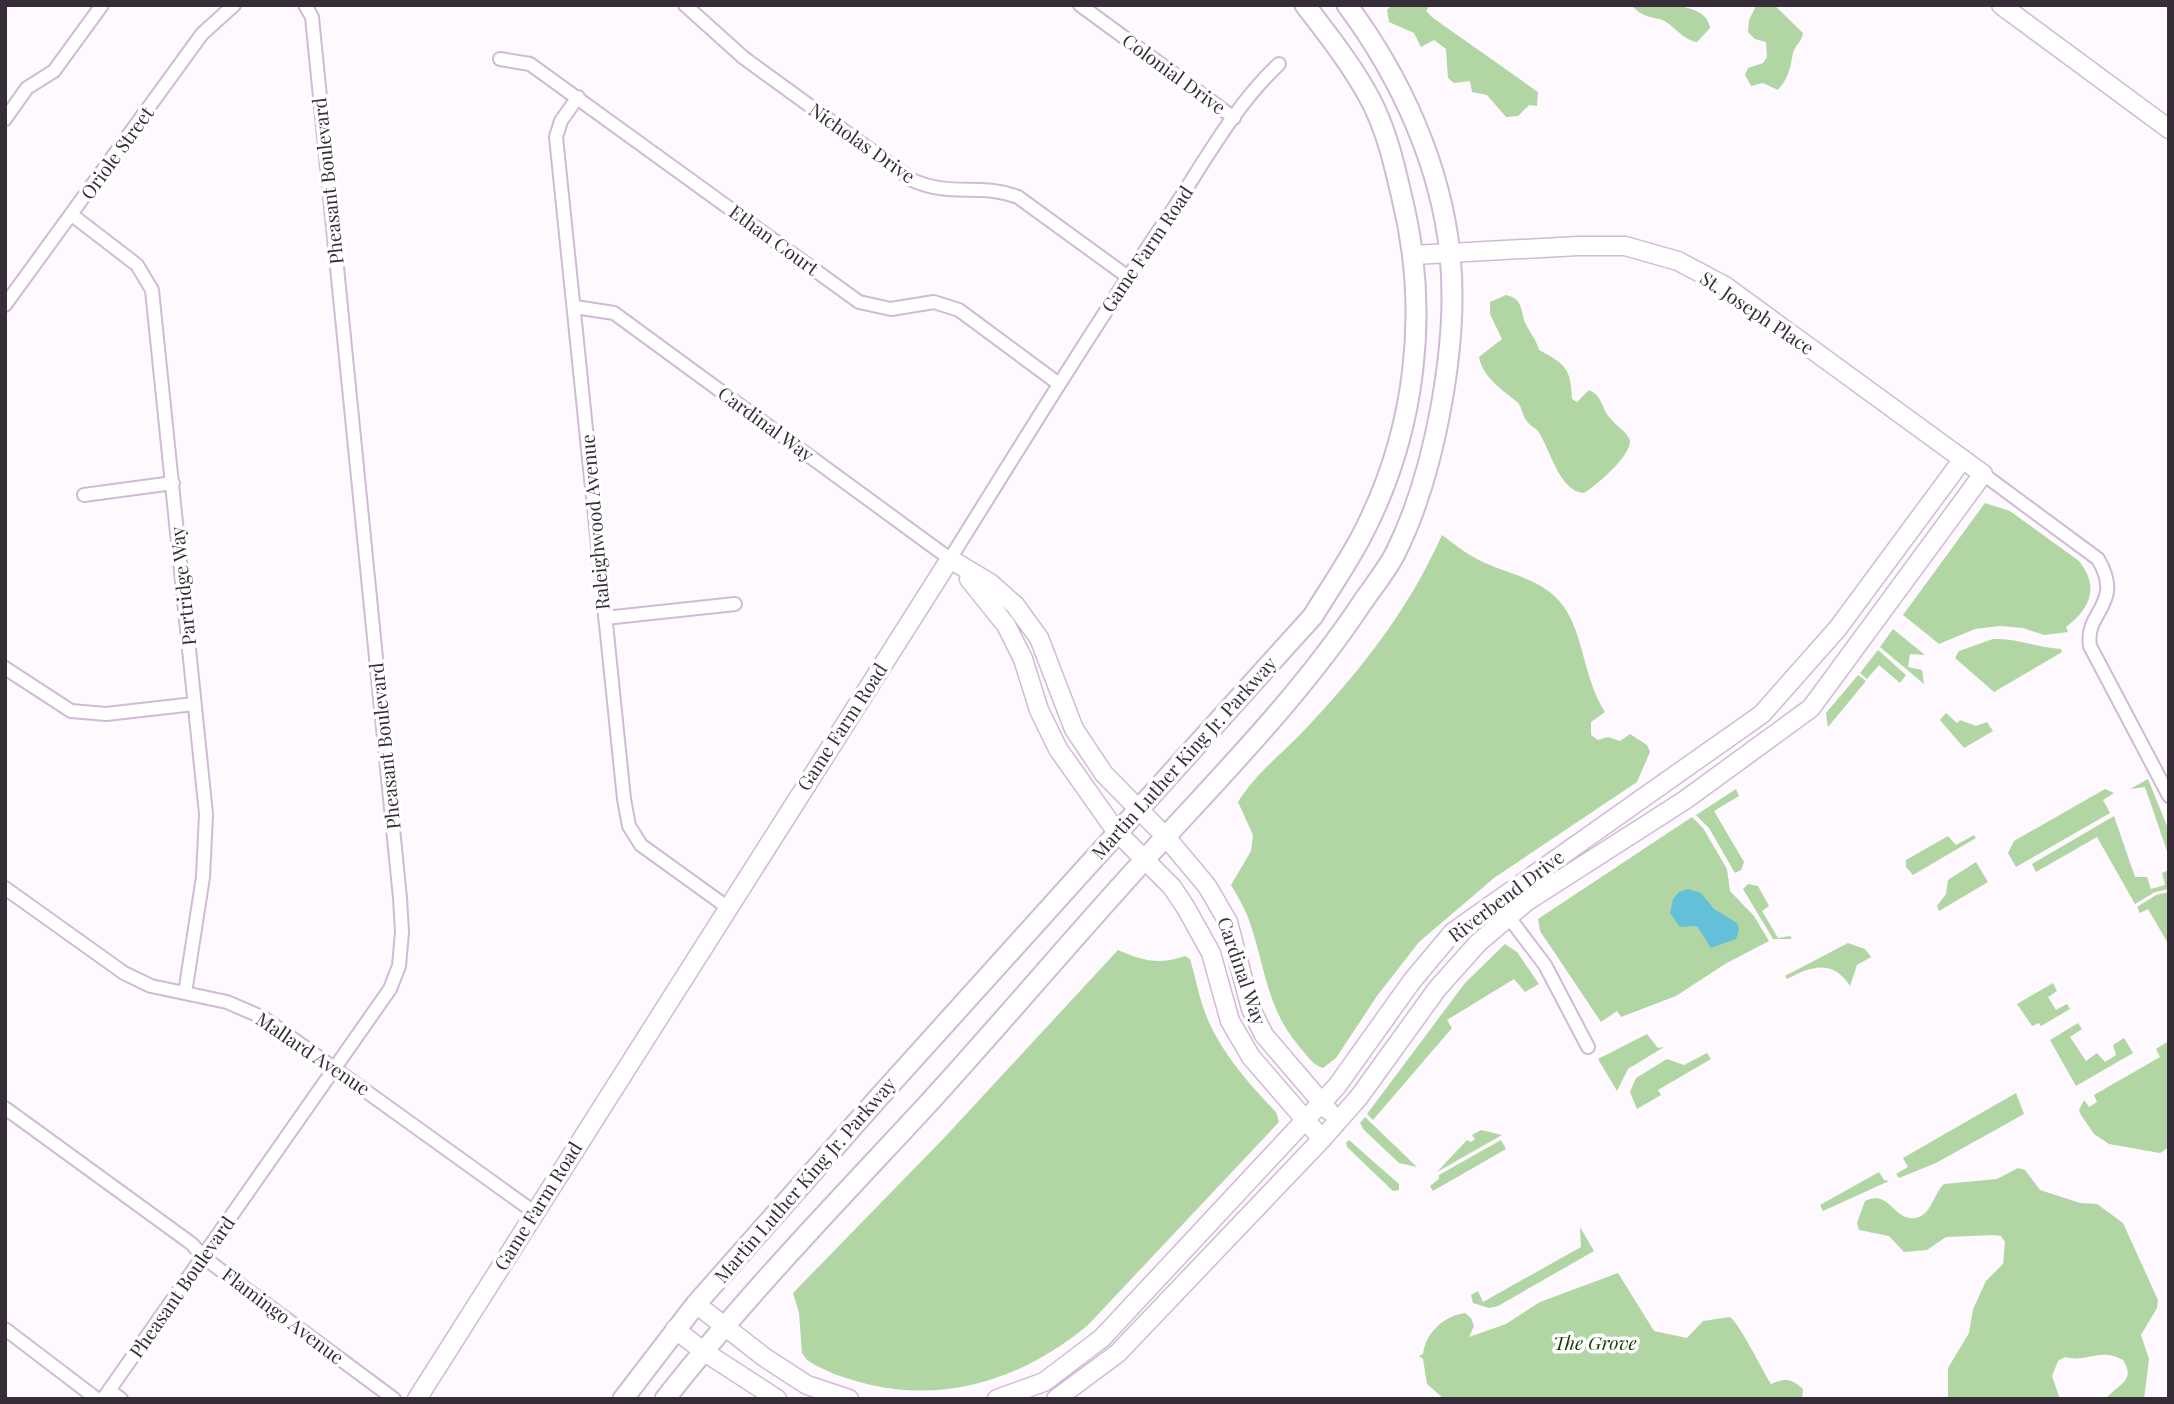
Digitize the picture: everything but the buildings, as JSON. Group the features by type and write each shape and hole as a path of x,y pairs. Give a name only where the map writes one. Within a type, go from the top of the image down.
{"main road":[{"name":"Martin Luther King Jr. Parkway","path":"622,1399 696,1304 1116,831 1313,616 1361,538 1395,454 1412,380 1418,335 1414,255 1390,145 1370,99 1340,51 1305,5"},
{"name":"Martin Luther King Jr. Parkway","path":"665,1399 723,1325 930,1101 1311,674 1395,554 1423,480 1441,408 1450,314 1450,254 1434,178 1399,84 1377,45 1347,5"}],"street":[{"path":"5,118 27,89 54,71 102,5"},
{"name":"Oriole Street","path":"5,305 202,34 234,5"},
{"name":"Pheasant Boulevard","path":"106,1395 337,1068 390,989 399,966 402,932 312,17 304,5"},
{"name":"Nicholas Drive","path":"685,5 744,58 912,180 930,188 952,192 980,188 998,189 1018,197 1128,277"},
{"name":"Colonial Drive","path":"1080,5 1234,118"},
{"path":"2001,5 2169,129"},
{"name":"Ethan Court","path":"500,59 530,64 859,302 891,309 934,302 959,310 1059,383"},
{"name":"Game Farm Road","path":"417,1399 1059,383 1234,118 1260,82 1279,65"},
{"name":"Raleighwood Avenue","path":"578,97 561,121 556,137 629,826 641,845 726,907"},
{"name":"Partridge Way","path":"72,215 137,265 152,290 206,814 203,877 186,993"},
{"name":"St. Joseph Place","path":"1414,255 1625,246 1678,261 1725,286 1983,474"},
{"name":"Cardinal Way","path":"575,307 614,313 950,559 990,583 1015,606 1031,627 1059,684 1074,729 1104,774 1166,837 1207,886 1228,922 1251,1009 1264,1035 1338,1121"},
{"name":"Riverbend Drive","path":"997,1399 1044,1382 1102,1338 1321,1102 1453,932 1762,714 1838,628 1963,459"},
{"path":"1983,474 2098,558 2107,574 2105,604 2090,634 2090,646 2169,796"},
{"name":"Riverbend Drive","path":"1056,1399 1118,1353 1322,1139 1437,989 1478,943 1526,902 1685,800 1811,708 1983,474"},
{"path":"84,495 173,484"},
{"name":"Cardinal Way","path":"950,559 983,594 1006,625 1023,659 1039,710 1058,749 1116,831 1172,887 1199,931 1210,953 1230,1021 1251,1057 1322,1139"},
{"path":"605,618 735,604"},
{"path":"5,668 71,711 106,714 194,705"},
{"name":"Mallard Avenue","path":"5,888 124,973 151,986 226,1002 264,1018 534,1212"},
{"path":"1496,900 1545,965 1588,1047"},
{"name":"Flamingo Avenue","path":"5,1108 192,1244 203,1257 394,1399"},
{"path":"696,1304 807,1385 849,1399"},
{"path":"5,1329 97,1399"},
{"path":"675,1329 703,1351 777,1399"},
{"path":"106,1395 121,1399"}],"green space":[{"path":"1392,5 1430,5 1426,11 1433,18 1538,92 1537,106 1529,105 1518,116 1506,117 1487,95 1472,92 1470,81 1454,83 1448,78 1446,49 1434,40 1421,47 1414,33 1389,22 1387,10"},
{"path":"1631,5 1690,8 1707,19 1710,28 1697,42 1692,41 1664,21 1644,15"},
{"path":"1774,5 1803,33 1794,50 1787,77 1778,90 1763,83 1751,86 1745,75 1748,68 1763,63 1767,57 1766,42 1755,39 1748,32 1749,20 1756,6"},
{"path":"1506,295 1515,298 1520,304 1525,323 1539,350 1565,368 1570,380 1572,399 1577,402 1589,390 1594,393 1610,418 1630,440 1629,447 1620,461 1584,493 1575,491 1561,477 1538,431 1527,422 1518,403 1494,382 1481,364 1479,357 1502,339 1490,314 1490,302"},
{"path":"1985,503 2010,511 2079,561 2089,580 2089,597 2081,613 2066,627 2068,632 2044,635 2023,628 2000,626 1975,629 1939,644 1903,615"},
{"path":"1442,535 1477,559 1541,586 1562,604 1575,629 1593,688 1605,712 1591,722 1591,735 1598,740 1608,737 1620,741 1630,734 1647,745 1650,752 1637,782 1494,878 1419,942 1377,996 1336,1058 1323,1068 1309,1059 1274,1005 1248,918 1231,885 1251,851 1253,835 1238,802 1254,780 1311,723 1368,657 1401,611"},
{"path":"1893,629 1925,655 1910,654 1908,667 1922,670 1924,684 1880,647"},
{"path":"1993,639 2061,649 2062,652 1994,692 1955,658 1959,651"},
{"path":"1878,650 1906,675 1900,683 1879,665 1867,679 1860,673"},
{"path":"1858,675 1866,681 1828,727 1826,713"},
{"path":"1946,713 1957,723 1960,720 1976,726 1987,722 1993,731 1964,748 1940,720"},
{"path":"2148,779 2169,831 2169,857 2145,787 2130,789"},
{"path":"1736,789 1739,796 1714,811 1744,862 1741,870 1735,873 1709,828 1696,815"},
{"path":"2105,789 2114,793 2103,800 2110,813 2016,867 2008,853 2014,841"},
{"path":"2114,816 2135,877 2147,877 2151,889 2165,885 2162,873 2169,870 2169,889 2155,892 2135,904 2097,837 2036,872 2032,864"},
{"path":"1692,817 1703,828 1727,869 1730,891 1754,916 1769,941 1725,964 1676,996 1621,1017 1617,1011 1601,1022 1540,931 1538,919"},
{"path":"1974,835 1976,838 1913,875 1906,867 1906,860 1948,836 1956,845"},
{"path":"1976,862 1988,882 1939,911 1937,906 1946,894 1948,880"},
{"path":"1748,884 1758,886 1769,906 1762,911 1778,938 1790,936 1792,939 1773,939 1743,889"},
{"path":"2169,892 2169,945 2148,909 2140,913 2137,907 2156,895"},
{"path":"1848,943 1865,949 1871,957 1857,965 1850,986 1843,977 1829,968 1813,968 1787,979 1785,976"},
{"path":"1505,944 1517,952 1539,984 1525,992 1514,979 1447,1020 1452,1028 1373,1120 1367,1114 1465,983"},
{"path":"1118,950 1151,960 1185,956 1190,959 1203,1007 1216,1036 1244,1076 1276,1112 1279,1122 1088,1325 1039,1359 985,1382 927,1391 867,1384 836,1375 807,1360 802,1353 799,1313 793,1293 944,1138"},
{"path":"2053,983 2057,991 2048,997 2056,1010 2067,1004 2070,1009 2041,1026 2039,1023 2032,1026 2017,1004"},
{"path":"2078,1023 2082,1029 2070,1037 2086,1061 2097,1053 2105,1062 2116,1055 2113,1045 2124,1038 2133,1053 2076,1086 2050,1040"},
{"path":"1647,1034 1658,1048 1664,1047 1628,1069 1617,1091 1598,1059"},
{"path":"2167,1042 2169,1147 2160,1153 2109,1144 2094,1134 2079,1110 2084,1100 2089,1107 2097,1102 2094,1095 2160,1057 2156,1049"},
{"path":"1707,1053 1711,1059 1658,1090 1661,1095 1637,1109 1630,1092 1636,1078 1667,1059 1684,1065"},
{"path":"2016,1093 2024,1114 1936,1163 1899,1178 1896,1174 1908,1167 1903,1158"},
{"path":"1365,1117 1417,1167 1399,1163 1364,1130 1360,1123"},
{"path":"1481,1130 1502,1135 1437,1172 1467,1140 1471,1142 1475,1139 1472,1135"},
{"path":"1349,1140 1399,1184 1399,1190 1393,1191 1347,1147"},
{"path":"1501,1140 1506,1149 1433,1191 1430,1186 1439,1179 1439,1175"},
{"path":"2018,1168 2025,1170 2040,1190 2080,1203 2097,1204 2123,1223 2158,1300 2157,1308 2141,1335 2149,1359 2144,1399 2106,1399 2124,1382 2128,1373 2123,1360 2115,1356 2100,1355 2065,1357 2058,1361 2052,1376 2060,1399 1948,1399 1948,1368 1969,1333 1973,1309 1986,1281 2003,1264 2005,1242 2001,1236 1993,1235 1946,1237 1927,1250 1904,1252 1889,1236 1859,1230 1857,1223 1865,1201 1873,1198 1885,1201 1904,1216 1917,1218 1927,1211 1944,1184 1997,1179"},
{"path":"1879,1172 1884,1180 1889,1181 1823,1211 1820,1205"},
{"path":"1580,1227 1594,1251 1498,1306 1489,1308 1473,1303 1471,1295 1478,1291 1483,1302 1581,1247"},
{"name":"The Grove","path":"1618,1273 1654,1331 1687,1338 1703,1321 1730,1317 1771,1384 1791,1381 1803,1389 1802,1399 1444,1399 1427,1384 1423,1359 1419,1356 1423,1354 1432,1332 1443,1321 1465,1313 1474,1326 1469,1337 1506,1324 1540,1302"}],"water":[{"path":"1688,889 1701,893 1714,909 1737,923 1739,930 1736,939 1711,948 1697,926 1680,927 1670,913 1673,899 1679,892"}]}
